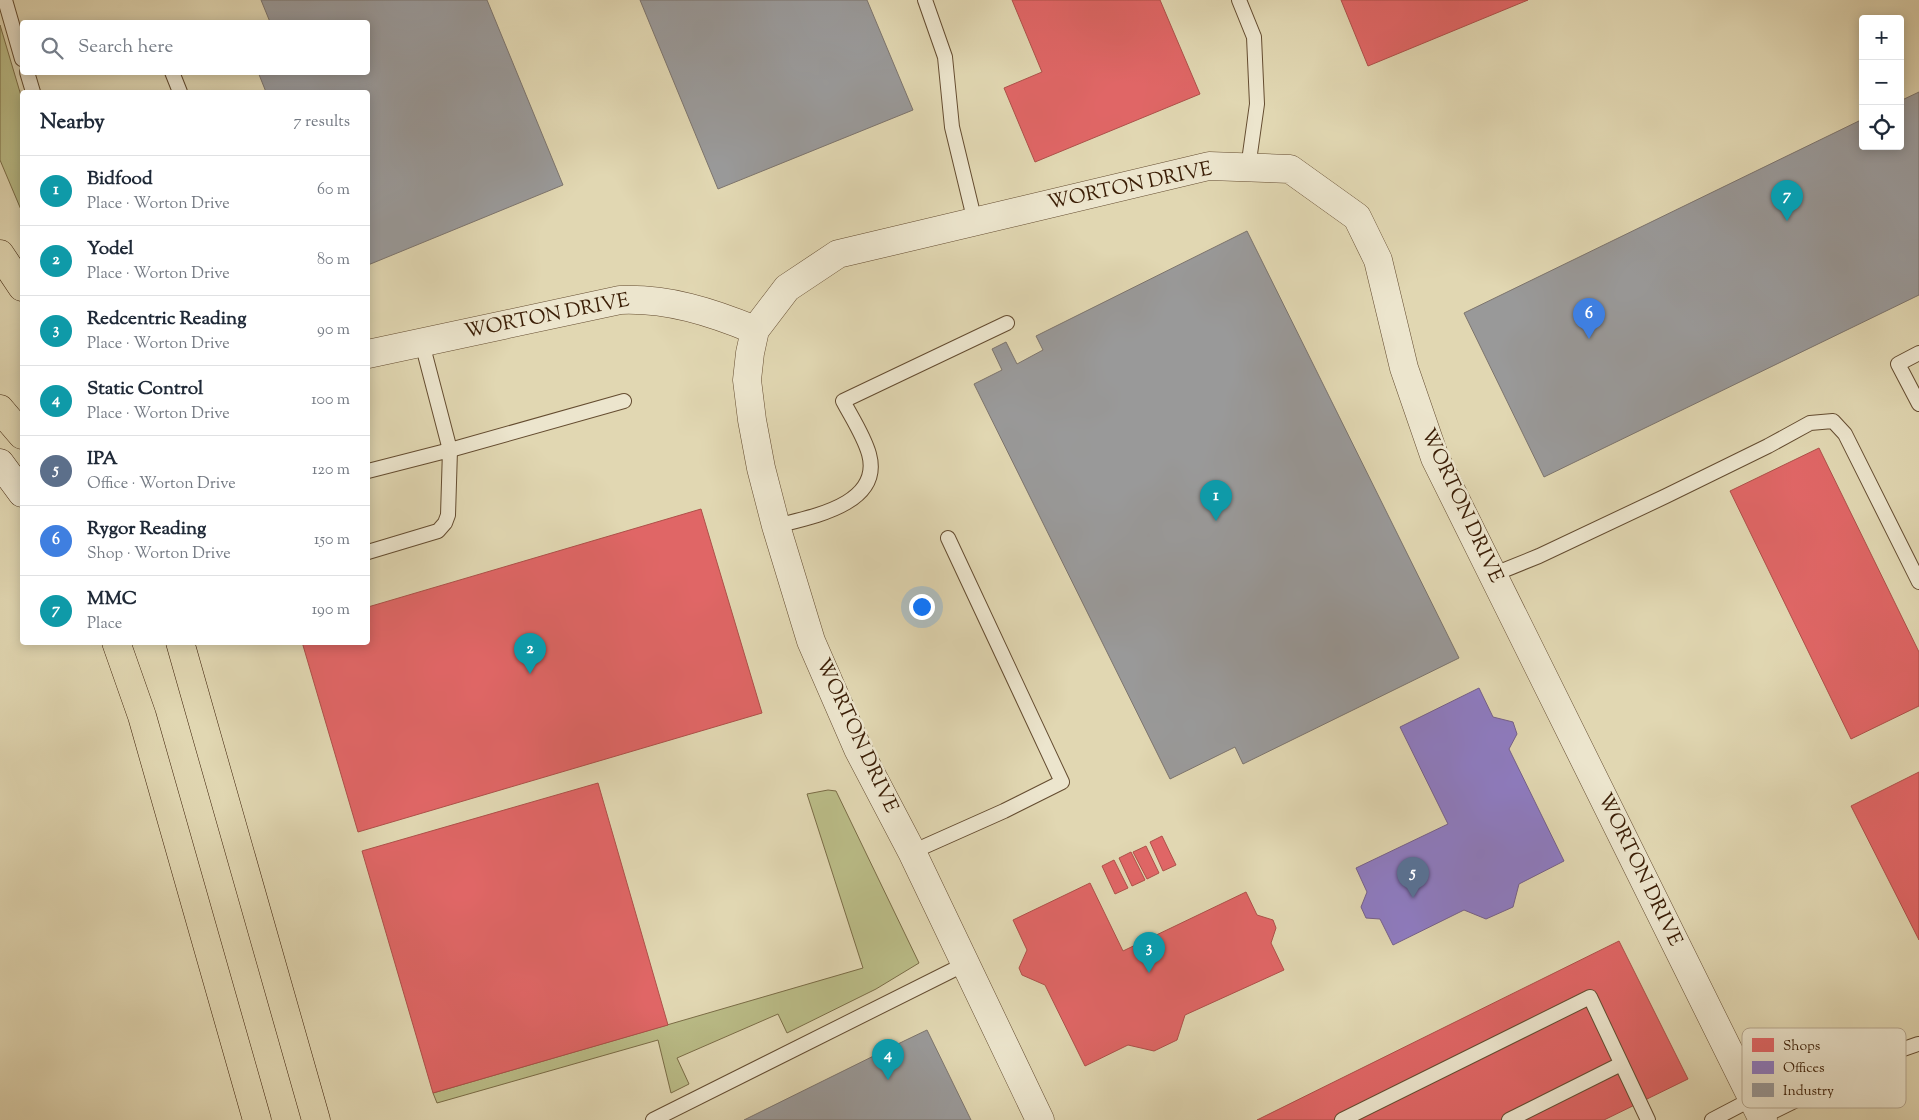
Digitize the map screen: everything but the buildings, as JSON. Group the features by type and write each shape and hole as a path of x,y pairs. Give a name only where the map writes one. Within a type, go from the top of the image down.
{"highway":[{"path":"0,254 20,284"},
{"path":"0,409 20,433"},
{"path":"117,645 142,716 257,1120"},
{"path":"181,645 316,1120"}],"street":[{"name":"WORTON DRIVE","path":"1040,1120 912,852 858,749 811,641 776,526 761,468 747,380 754,330 787,288 838,254 1209,166 1290,169 1357,217 1378,260 1404,368 1435,458 1742,1078"},
{"name":"WORTON DRIVE","path":"370,354 620,300 661,301 689,307 727,318 754,330"},
{"path":"0,463 20,490"},
{"path":"106,645 142,716"}],"lane":[{"path":"5,0 20,52"},
{"path":"925,0 945,57 952,127 975,222"},
{"path":"1238,0 1254,36 1257,104 1248,168"},
{"path":"28,75 32,90"},
{"path":"173,75 179,90"},
{"path":"776,526 832,511 846,504 860,491 868,479 869,454 843,401 1007,323"},
{"path":"370,551 438,531 445,524 448,515 450,450 422,343"},
{"path":"1919,353 1898,364 1919,404"},
{"path":"370,470 624,401"},
{"path":"1492,575 1539,556 1666,496 1768,446 1810,423 1833,421 1845,434 1919,582"},
{"path":"912,852 1004,811 1062,782 948,538"},
{"path":"653,1120 965,964"},
{"path":"1342,1120 1590,997 1648,1120"},
{"path":"1906,1048 1918,1044"},
{"path":"1509,1120 1621,1064"},
{"path":"1712,1120 1759,1112"}],"green space":[{"path":"0,25 20,92 20,207 0,160"},
{"path":"828,790 836,791 919,963 876,989 787,1033 778,1014 677,1058 689,1084 671,1093 658,1040 437,1103 433,1093 863,968 807,794"}],"place":[{"name":"MMC","path":"1787,221"},
{"name":"Rygor Reading","path":"1589,339"},
{"name":"Bidfood","path":"1216,521"},
{"name":"Yodel","path":"530,674"},
{"name":"IPA","path":"1413,898"},
{"name":"Redcentric Reading","path":"1149,973"},
{"name":"Static Control","path":"888,1080"}]}
